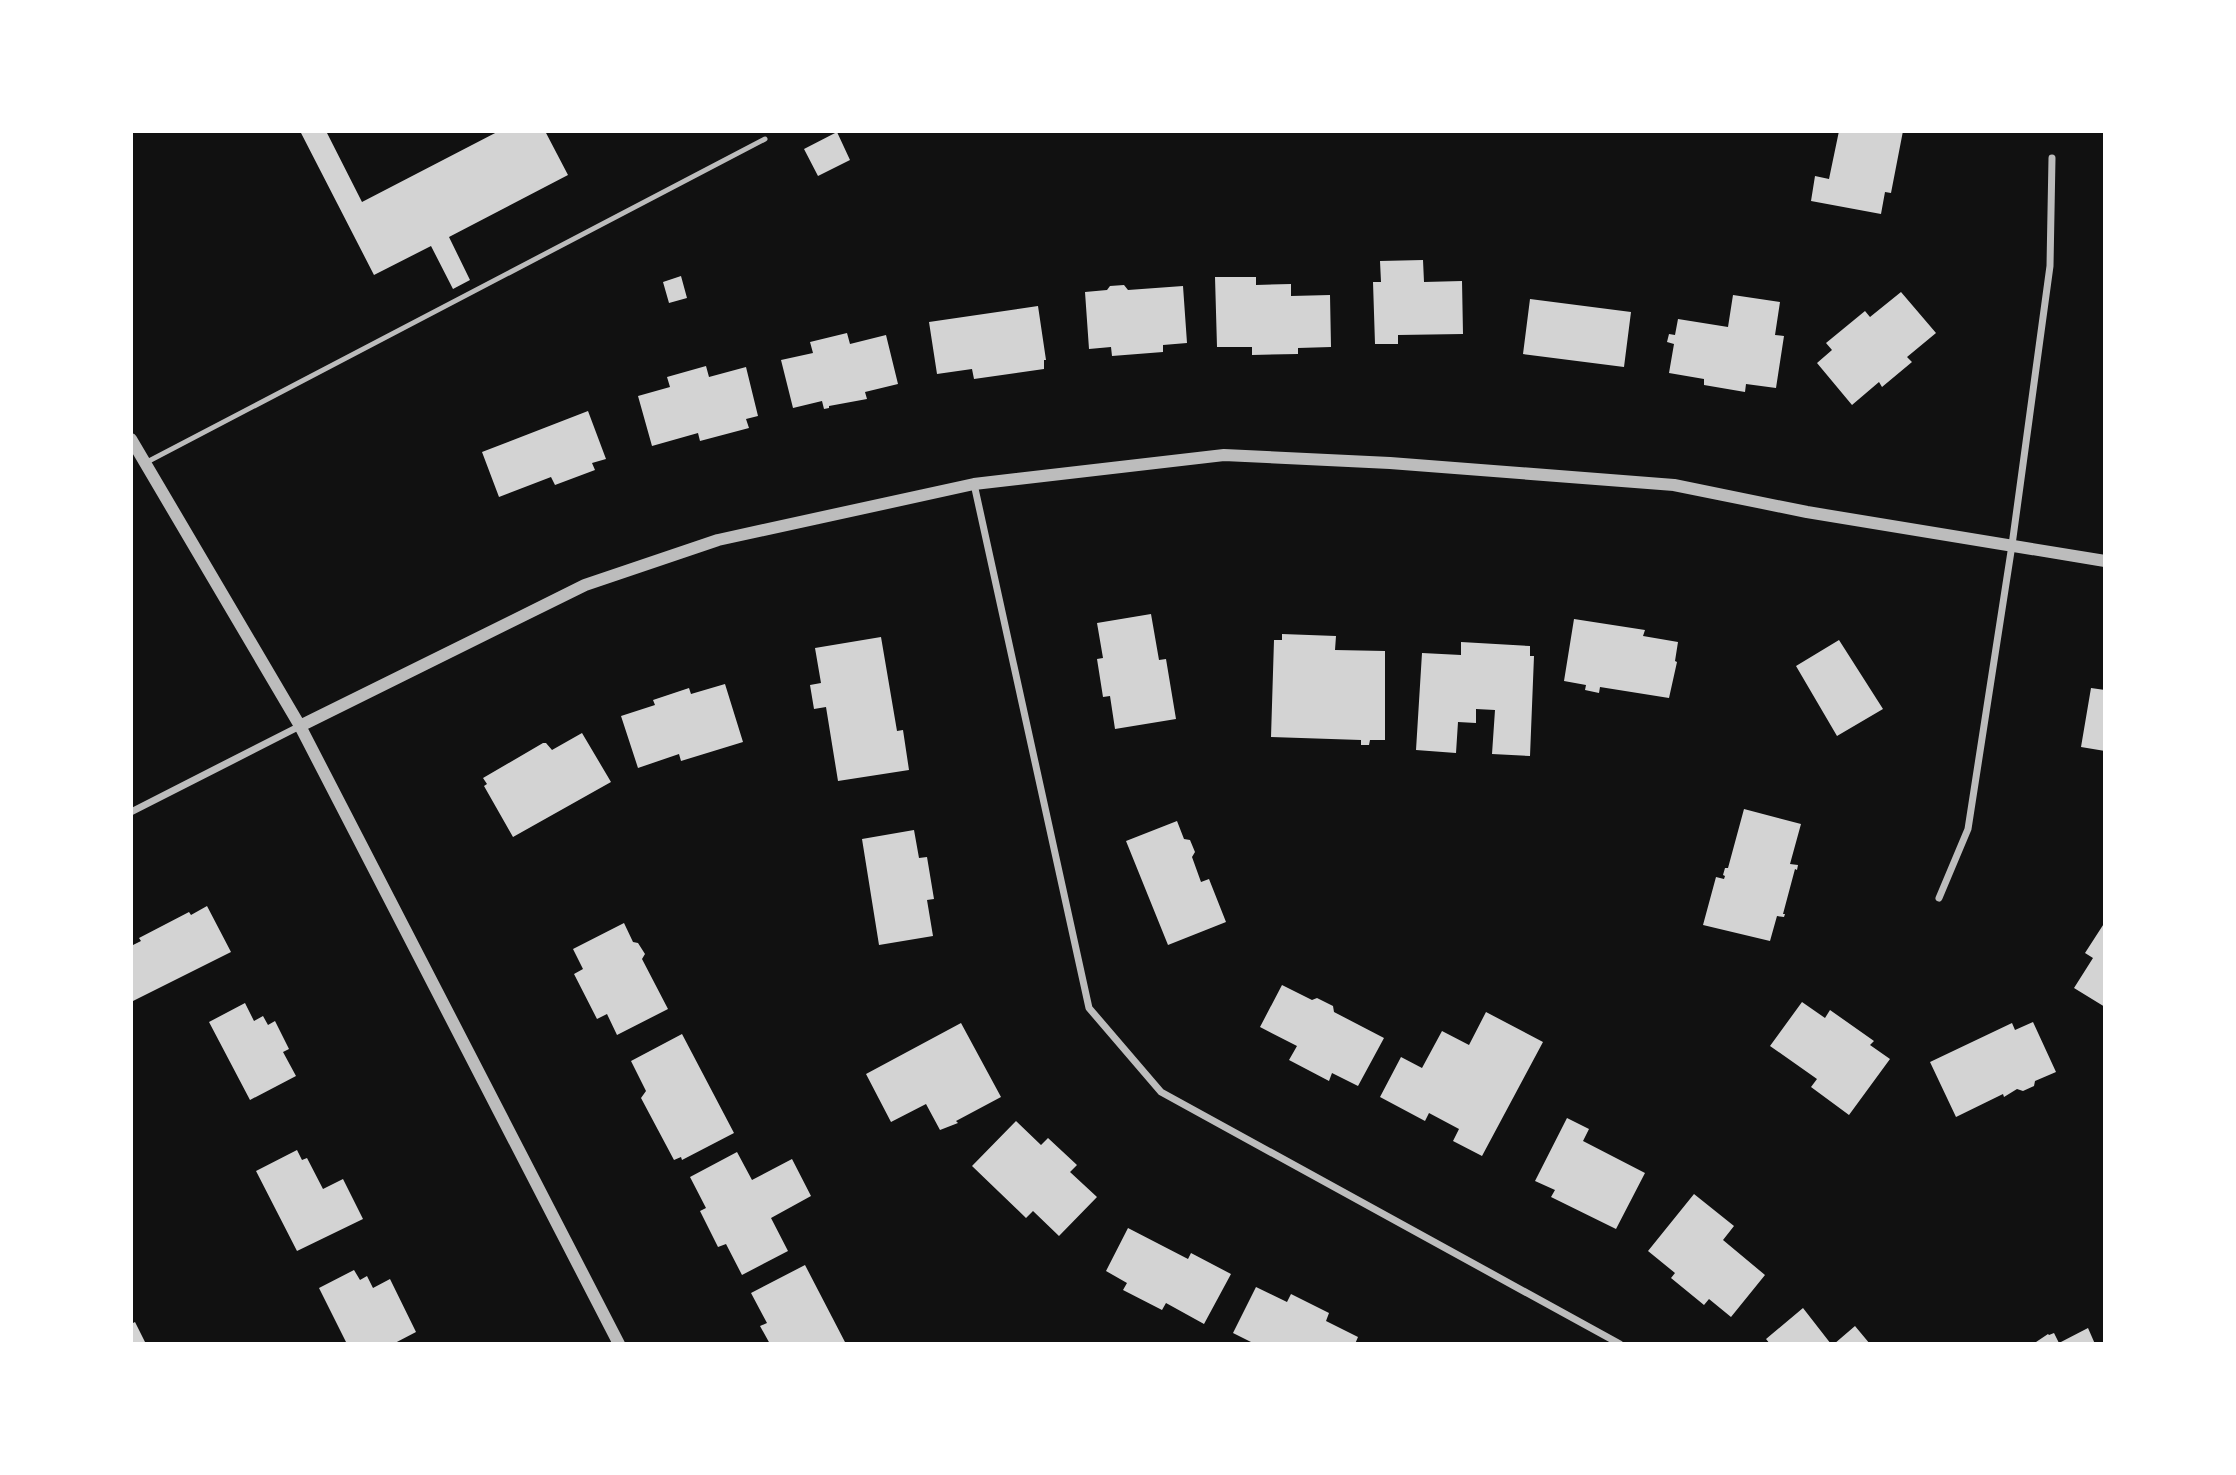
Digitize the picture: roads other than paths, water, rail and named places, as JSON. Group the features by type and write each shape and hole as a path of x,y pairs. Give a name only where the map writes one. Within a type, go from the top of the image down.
{"street":[{"path":"1939,898 1968,829 2012,545 2050,266 2052,158"},
{"path":"131,439 300,726 619,1344"},
{"path":"131,812 585,585 718,541 974,484 1224,455 1390,463 1674,485 1807,512 2105,561"},
{"path":"974,484 1089,1007 1161,1092 1620,1344"}],"lane":[{"path":"144,463 765,139"}]}
